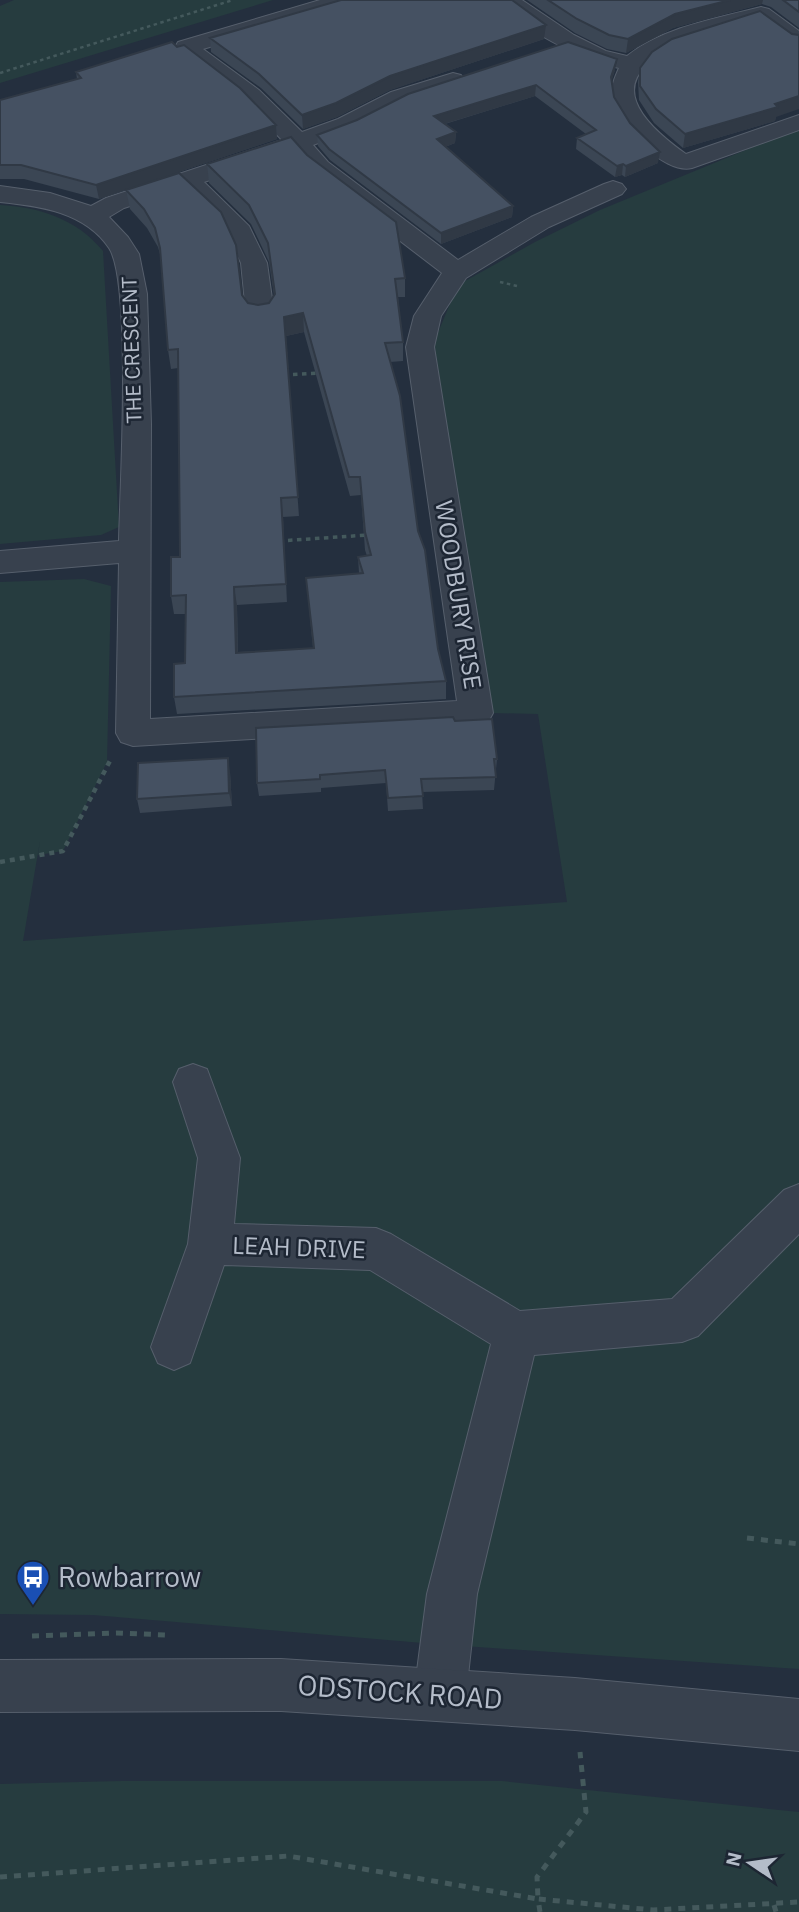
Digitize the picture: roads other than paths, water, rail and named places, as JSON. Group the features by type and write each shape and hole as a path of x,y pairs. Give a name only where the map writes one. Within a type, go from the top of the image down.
{"street":[{"path":"344,0 186,47 251,95 277,119 318,167 457,272"},
{"path":"508,0 556,46 609,61 632,64"},
{"path":"799,41 756,7 642,54 632,64 623,87 628,112 649,138 677,163 799,122"},
{"path":"92,216 115,203 346,124 399,97 472,74"},
{"path":"187,180 236,226 254,263 260,313"},
{"name":"WOODBURY RISE","path":"133,733 476,713 420,347 422,328 428,311 457,272 540,222 613,189"},
{"name":"THE CRESCENT","path":"0,194 49,201 92,216 118,242 128,259 132,286 136,385 133,733"},
{"path":"0,562 135,551"},
{"path":"193,1082 219,1158 210,1244"},
{"path":"440,1694 452,1594 516,1334 682,1320 799,1204"},
{"name":"LEAH DRIVE","path":"174,1347 210,1244 376,1250 516,1334"},
{"name":"ODSTOCK ROAD","path":"0,1686 281,1685 575,1704 799,1725"}],"place":[{"name":"Rowbarrow","path":"33,1607"}]}
